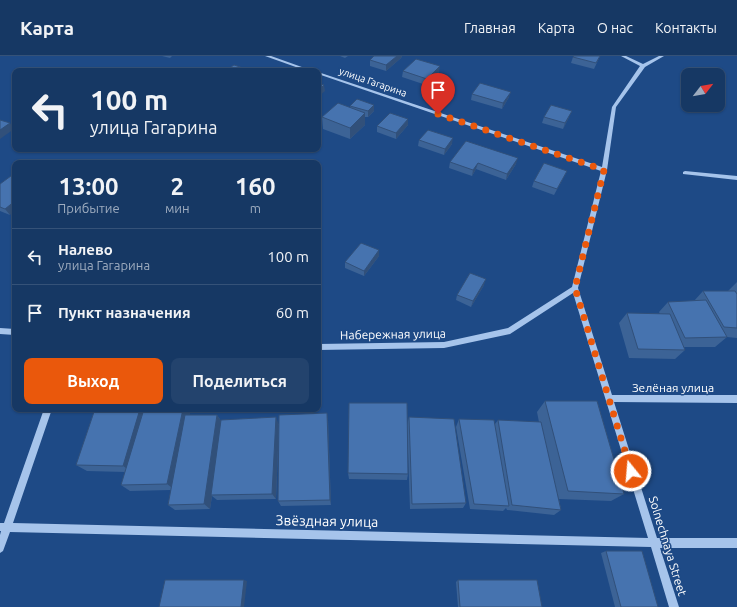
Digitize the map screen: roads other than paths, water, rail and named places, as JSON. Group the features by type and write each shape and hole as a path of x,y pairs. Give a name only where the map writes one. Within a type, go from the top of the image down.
{"street":[{"path":"267,56 303,68"},
{"path":"622,56 643,66"},
{"path":"575,288 604,170 614,107 643,66 662,56"},
{"name":"улица Гагарина","path":"321,74 604,170"},
{"path":"685,173 737,178"},
{"name":"Набережная улица","path":"321,347 444,345 510,331 575,288"},
{"name":"Solnechnaya Street","path":"575,288 674,607"},
{"path":"0,331 12,332"},
{"name":"Зелёная улица","path":"609,398 737,399"},
{"path":"0,548 4,527 47,412"},
{"name":"Звёздная улица","path":"4,527 654,543 737,543"}]}
